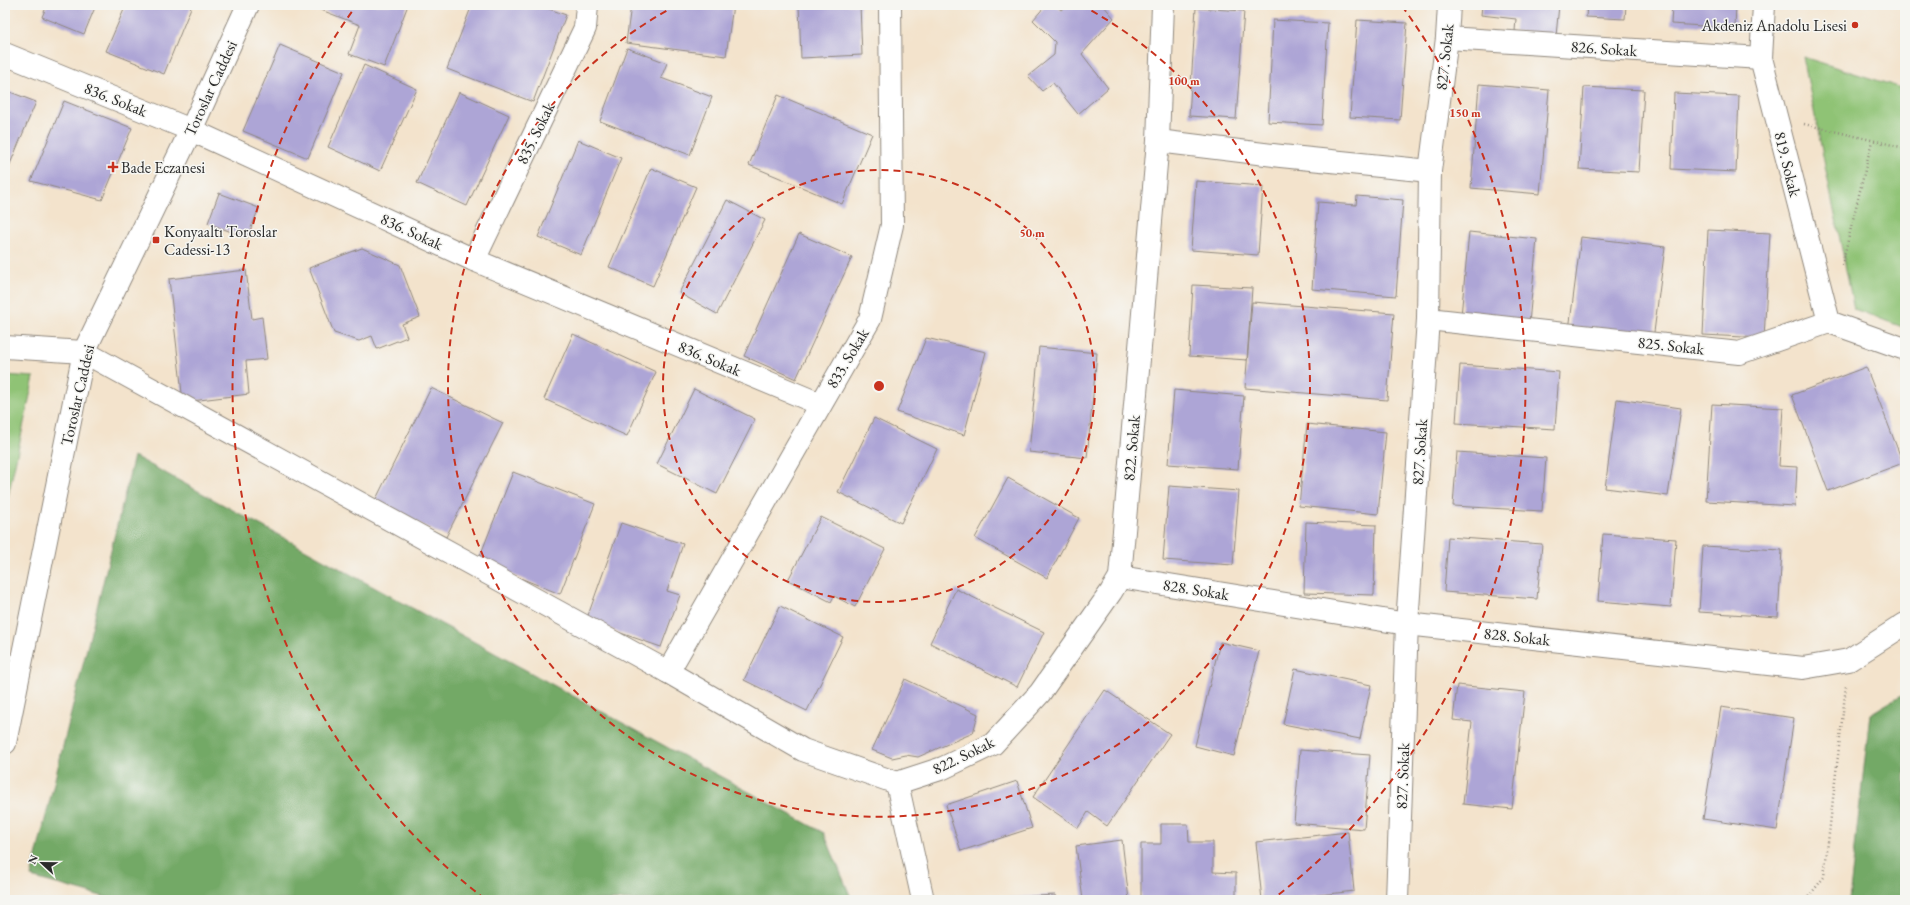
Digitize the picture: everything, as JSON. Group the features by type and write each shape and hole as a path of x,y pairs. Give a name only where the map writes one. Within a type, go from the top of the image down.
{"street":[{"name":"Toroslar Caddesi","path":"5,743 84,352 191,130 248,5"},
{"name":"835. Sokak","path":"474,260 585,28 587,5"},
{"name":"833. Sokak","path":"668,672 870,318 892,225 890,5"},
{"name":"822. Sokak","path":"898,783 943,768 993,744 1040,693 1120,577 1158,141 1163,5"},
{"name":"827. Sokak","path":"1397,900 1407,624 1428,319 1430,171 1447,38 1449,5"},
{"name":"819. Sokak","path":"1764,5 1761,58 1829,322"},
{"name":"826. Sokak","path":"1447,38 1761,58"},
{"name":"836. Sokak","path":"5,54 191,130 474,260 820,404"},
{"path":"1158,141 1281,156 1430,171"},
{"name":"825. Sokak","path":"1428,319 1739,353 1829,322"},
{"path":"1829,322 1905,349"},
{"path":"5,347 84,352 668,672 803,750 898,783 923,900"},
{"name":"828. Sokak","path":"1120,577 1407,624 1803,668 1849,660 1905,624"}],"path":[{"path":"1776,117 1905,148"},
{"path":"1841,269 1872,140"},
{"path":"1806,900 1824,877 1849,660"}],"green space":[{"path":"1803,57 1905,89 1905,328 1854,309"},
{"path":"5,375 34,377 5,510"},
{"path":"134,456 824,833 852,900 116,900 31,877"},
{"path":"1905,693 1905,900 1849,900 1870,714"}],"building":[{"path":"47,5 96,5 84,34 42,17"},
{"path":"126,5 192,5 164,74 106,51"},
{"path":"317,5 408,5 384,67 349,54 360,25 316,8"},
{"path":"472,5 538,5 566,15 533,102 447,69"},
{"path":"631,5 733,5 726,56 626,43"},
{"path":"799,5 860,5 862,55 801,58"},
{"path":"1046,5 1055,5 1061,10 1067,5 1103,5 1114,18 1082,54 1108,88 1078,114 1053,83 1042,91 1028,76 1054,55 1055,42 1033,20"},
{"path":"1482,5 1559,5 1556,36 1515,31 1516,19 1481,15"},
{"path":"1587,5 1626,5 1625,19 1586,17"},
{"path":"1672,5 1736,5 1735,28 1671,24"},
{"path":"1196,8 1244,11 1236,119 1189,116"},
{"path":"1273,20 1328,23 1322,125 1268,122"},
{"path":"1357,20 1407,23 1400,120 1350,117"},
{"path":"280,45 344,72 308,158 243,131"},
{"path":"627,48 667,63 661,78 712,97 690,155 600,121"},
{"path":"364,65 417,89 380,171 328,147"},
{"path":"1479,84 1549,90 1540,194 1471,188"},
{"path":"1584,87 1644,90 1639,172 1579,169"},
{"path":"5,90 36,102 5,176"},
{"path":"459,92 509,115 467,206 417,183"},
{"path":"1674,93 1739,96 1736,172 1671,169"},
{"path":"778,95 872,134 842,204 749,165"},
{"path":"64,101 132,128 102,200 31,181"},
{"path":"578,140 621,158 581,255 538,237"},
{"path":"651,168 696,187 653,286 609,267"},
{"path":"1196,181 1263,186 1258,255 1191,250"},
{"path":"219,193 259,208 247,238 208,223"},
{"path":"1357,196 1403,200 1396,296 1312,289 1318,202 1356,205"},
{"path":"727,200 765,220 717,314 679,293"},
{"path":"1708,230 1770,233 1764,338 1703,335"},
{"path":"1469,232 1537,239 1529,323 1461,316"},
{"path":"799,234 852,257 796,379 744,356"},
{"path":"1581,237 1665,247 1653,340 1569,330"},
{"path":"362,248 400,265 420,317 402,324 407,337 377,349 372,336 359,341 334,333 309,268"},
{"path":"246,270 252,319 262,317 267,359 246,361 249,394 183,402 169,279"},
{"path":"1193,285 1252,288 1247,360 1189,356"},
{"path":"1252,302 1394,313 1387,400 1245,388"},
{"path":"573,334 656,372 627,436 544,399"},
{"path":"926,338 986,352 964,435 897,412"},
{"path":"1039,347 1097,353 1087,458 1029,452"},
{"path":"1460,365 1559,372 1555,429 1456,423"},
{"path":"1866,367 1903,463 1828,491 1792,395"},
{"path":"431,388 503,423 446,537 375,501"},
{"path":"694,389 755,419 717,494 657,464"},
{"path":"1174,390 1244,396 1238,469 1168,464"},
{"path":"1617,399 1681,408 1668,496 1605,488"},
{"path":"1712,404 1783,408 1779,466 1797,467 1795,506 1706,501"},
{"path":"874,418 937,449 901,523 838,492"},
{"path":"1307,424 1386,432 1378,514 1299,506"},
{"path":"1457,452 1546,458 1542,511 1453,506"},
{"path":"513,472 595,504 560,594 478,561"},
{"path":"1008,478 1079,518 1047,578 975,538"},
{"path":"1169,486 1239,491 1233,565 1163,560"},
{"path":"821,517 885,549 855,607 834,596 831,602 788,580"},
{"path":"1306,522 1376,525 1374,595 1304,593"},
{"path":"621,523 683,544 667,591 680,595 661,647 586,621"},
{"path":"1603,534 1676,539 1671,607 1598,601"},
{"path":"1448,537 1542,544 1537,599 1444,592"},
{"path":"1703,546 1782,550 1778,617 1699,612"},
{"path":"956,589 1044,632 1017,687 930,643"},
{"path":"780,606 843,637 807,711 744,680"},
{"path":"1220,642 1259,651 1234,756 1195,746"},
{"path":"1295,669 1371,685 1360,739 1283,724"},
{"path":"905,679 978,714 973,733 918,757 906,755 892,758 872,750"},
{"path":"1457,685 1525,692 1512,809 1463,804 1472,722 1453,720"},
{"path":"1105,690 1170,734 1107,826 1088,812 1078,828 1033,797"},
{"path":"1721,707 1794,718 1777,830 1703,819"},
{"path":"1300,750 1370,755 1364,829 1294,823"},
{"path":"1017,781 1032,828 961,851 946,805"},
{"path":"1161,824 1188,824 1189,842 1213,842 1213,872 1236,873 1236,900 1141,900 1141,844 1161,844"},
{"path":"1348,832 1354,891 1277,900 1262,900 1256,842"},
{"path":"1122,840 1129,900 1083,900 1076,846"},
{"path":"1055,895 1056,900 981,900 981,899"}],"place":[{"name":"Akdeniz Anadolu Lisesi","path":"1855,25"},
{"name":"Bade Eczanesi","path":"113,167"},
{"name":"Konyaaltı Toroslar Cadessi-13","path":"156,240"}]}
